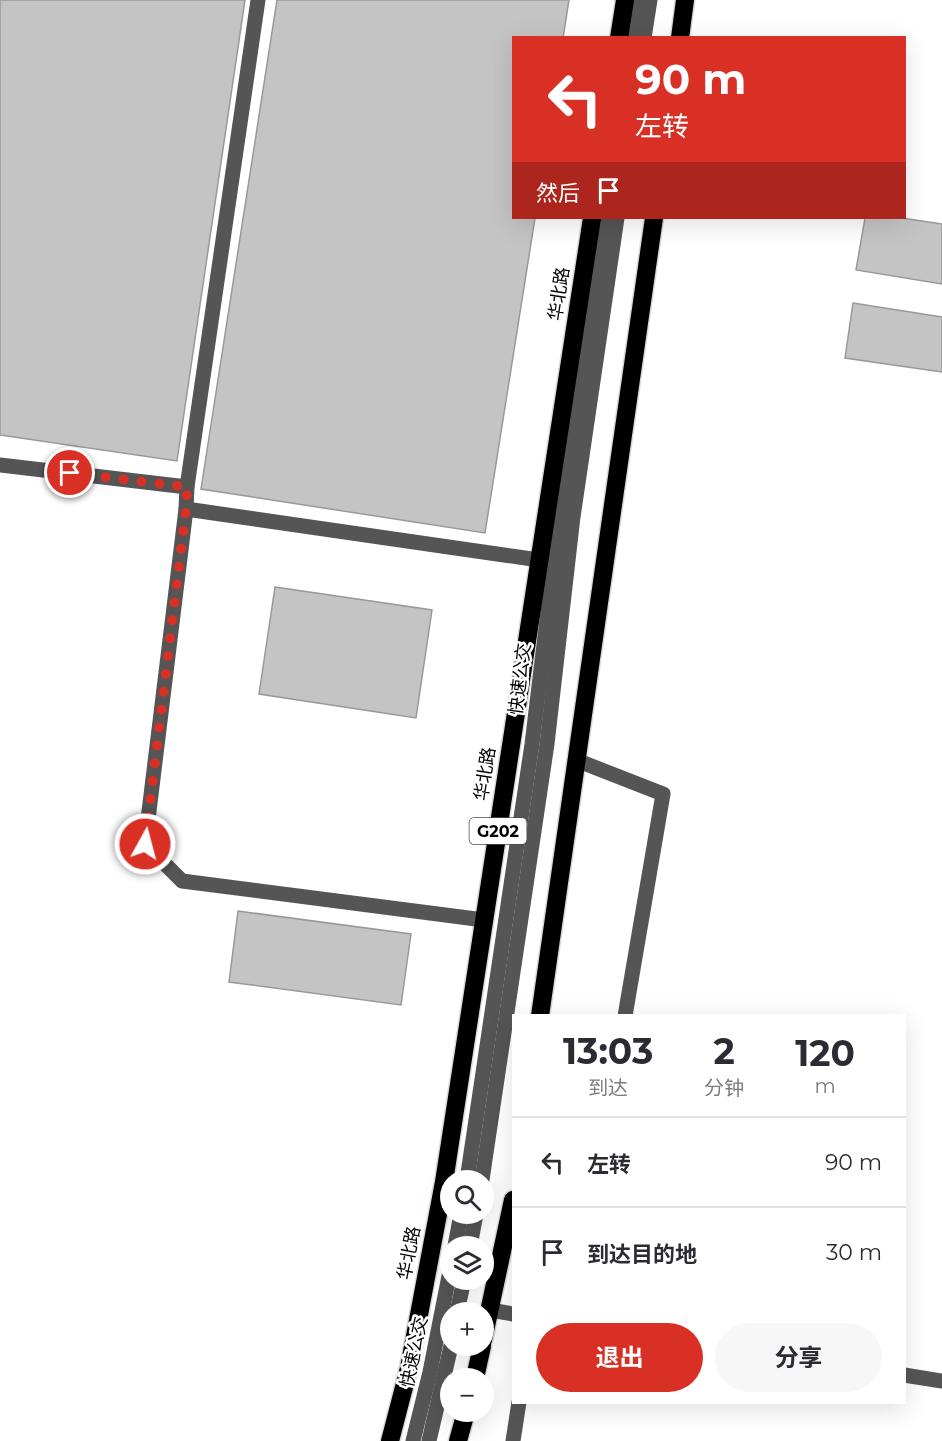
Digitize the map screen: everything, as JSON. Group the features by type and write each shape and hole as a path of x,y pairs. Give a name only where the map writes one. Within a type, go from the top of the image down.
{"highway":[{"path":"620,36 625,0"},
{"path":"680,36 685,0"},
{"name":"华北路","path":"390,1441 409,1368 444,1182 592,219"},
{"path":"540,1014 654,219"},
{"path":"492,1302 509,1242 512,1210"},
{"path":"458,1441 463,1422"}],"lane":[{"path":"258,0 187,487 145,844 182,881 484,920"},
{"path":"631,36 637,0"},
{"path":"644,36 650,0"},
{"name":"快速公交","path":"468,1170 532,744 560,513 604,219"},
{"name":"快速公交","path":"484,1170 548,744 573,517 617,219"},
{"path":"0,465 187,487"},
{"path":"186,509 539,560"},
{"path":"576,760 663,794 629,1014"},
{"name":"快速公交","path":"413,1441 446,1290"},
{"path":"494,1311 512,1314"},
{"name":"快速公交","path":"429,1441 449,1356"},
{"path":"906,1375 942,1381"},
{"path":"513,1441 519,1404"}],"building":[{"path":"0,0 245,0 177,461 0,435"},
{"path":"277,0 569,0 563,36 512,36 512,219 535,219 485,533 201,489"},
{"path":"865,219 906,219 942,224 942,284 856,270"},
{"path":"853,303 942,317 942,372 845,358"},
{"path":"275,587 432,610 416,718 259,694"},
{"path":"238,911 411,934 401,1005 229,982"}],"route":[{"path":"70,473 187,487 145,844"}]}
